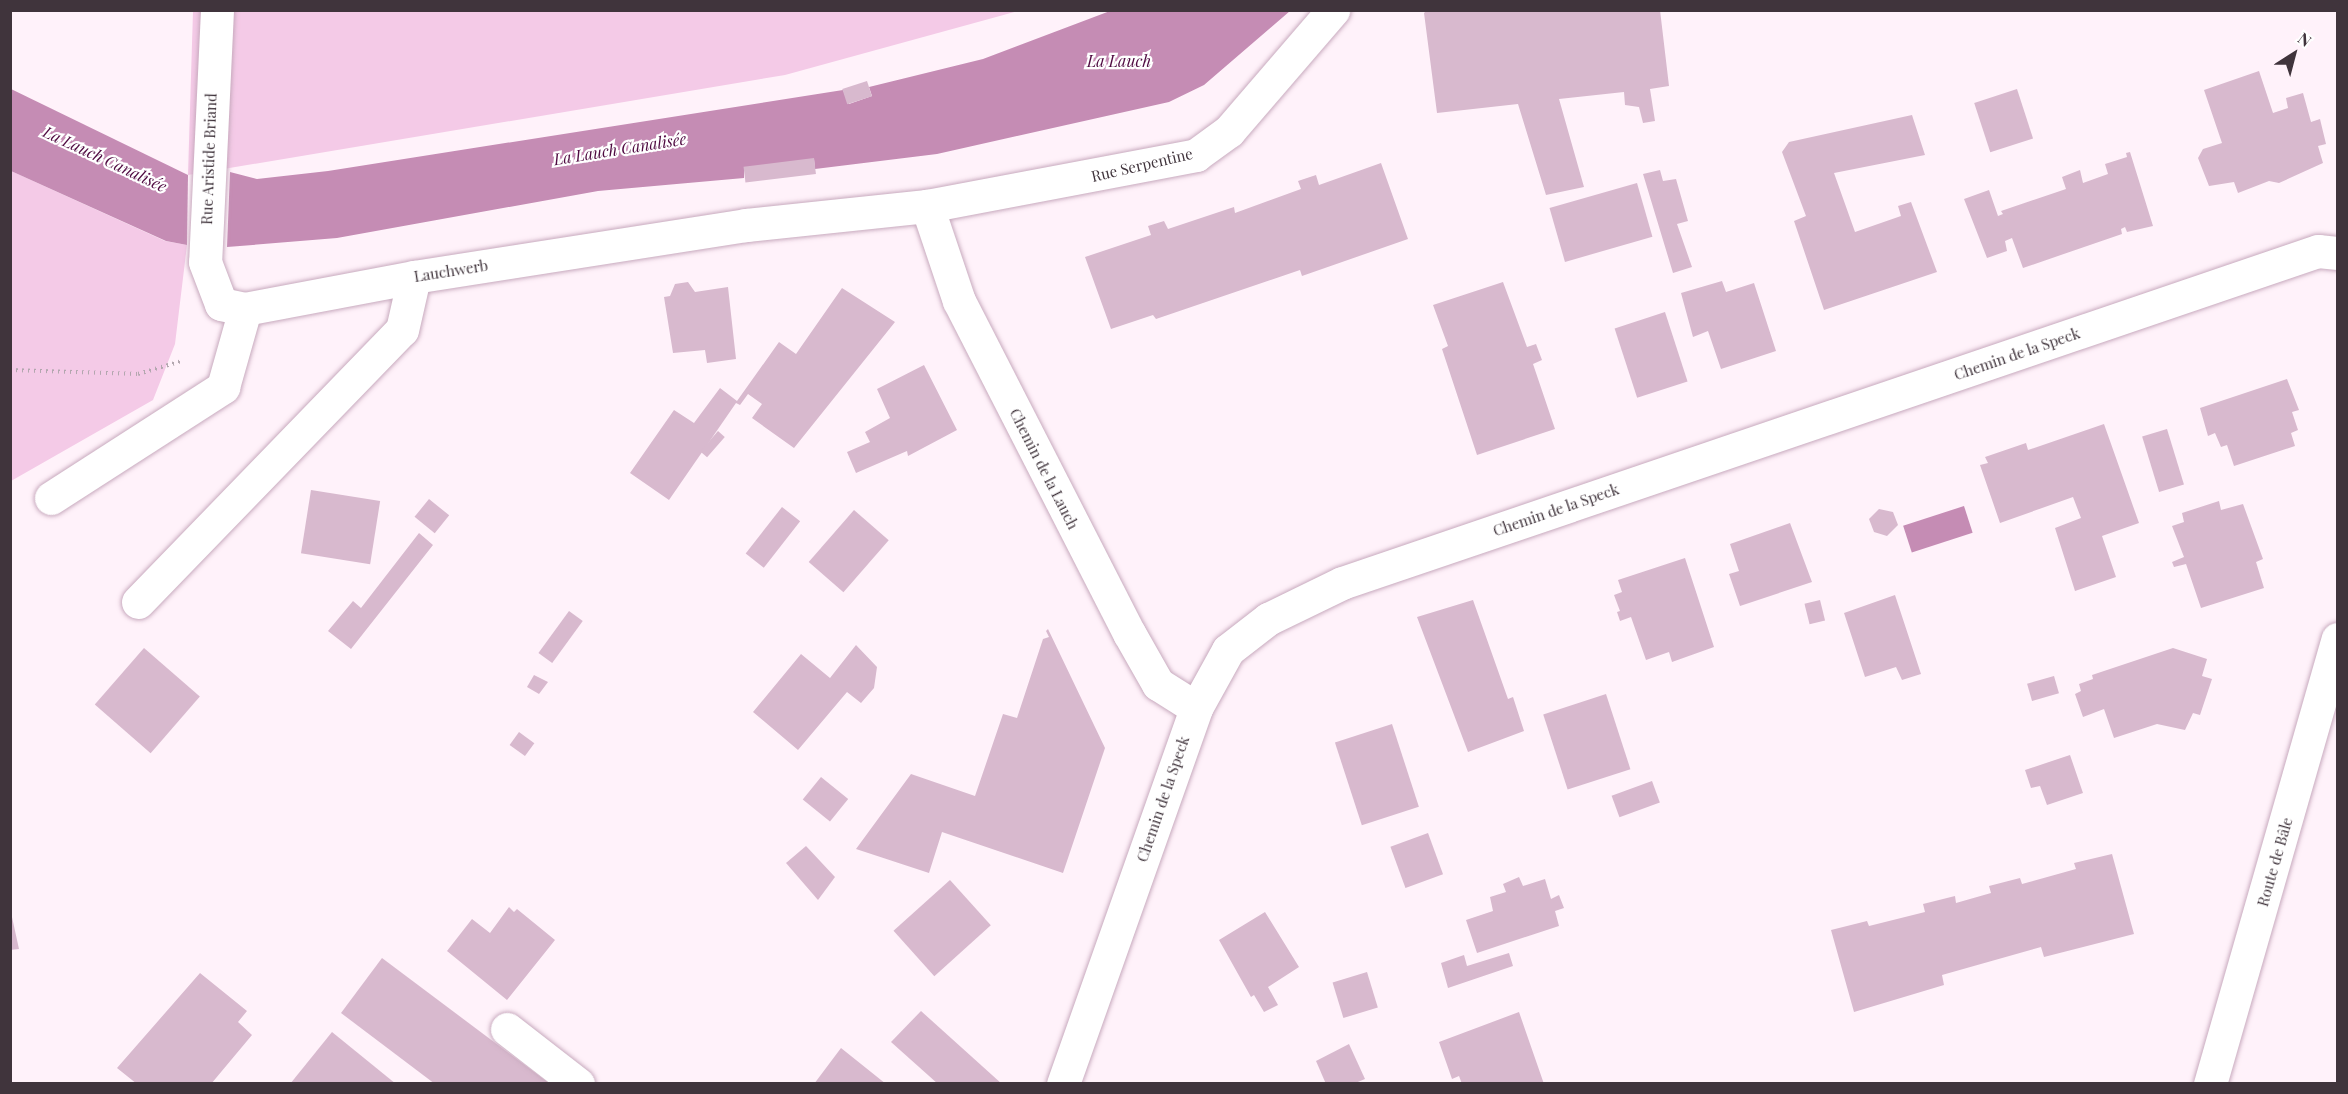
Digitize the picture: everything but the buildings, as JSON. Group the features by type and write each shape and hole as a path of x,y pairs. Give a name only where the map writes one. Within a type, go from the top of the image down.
{"street":[{"name":"Rue Aristide Briand","path":"217,10 208,154 205,262 233,307"},
{"name":"Rue Serpentine","path":"927,206 1196,155 1229,131 1333,10"},
{"name":"Lauchwerb","path":"233,307 746,225 927,206"},
{"name":"Chemin de la Lauch","path":"927,206 959,301 1129,633 1158,684 1196,708"},
{"name":"Chemin de la Speck","path":"1063,1083 1196,708 1228,650 1268,619 1342,583 2318,251 2337,253"},
{"path":"138,602 402,330 414,277"},
{"path":"51,498 223,387 233,307"},
{"name":"Route de Bâle","path":"2210,1083 2337,639"},
{"path":"507,1029 578,1083"}],"path":[{"path":"10,370 138,374 185,361"}],"shaded area":[{"path":"193,11 1018,11 785,75 188,175"},
{"path":"11,171 165,241 187,245 175,344 153,400 11,481"}],"water":[{"name":"La Lauch","path":"1110,11 1290,11 1204,85 1169,102 937,154 815,169 814,159 744,168 744,178 598,191 337,238 227,247 230,172 257,179 328,171 843,90 849,104 872,96 869,87 983,59"},
{"name":"La Lauch Canalisée","path":"11,89 188,175 187,245 166,241 11,171"},
{"path":"1964,506 1973,533 1912,552 1903,526"}]}
